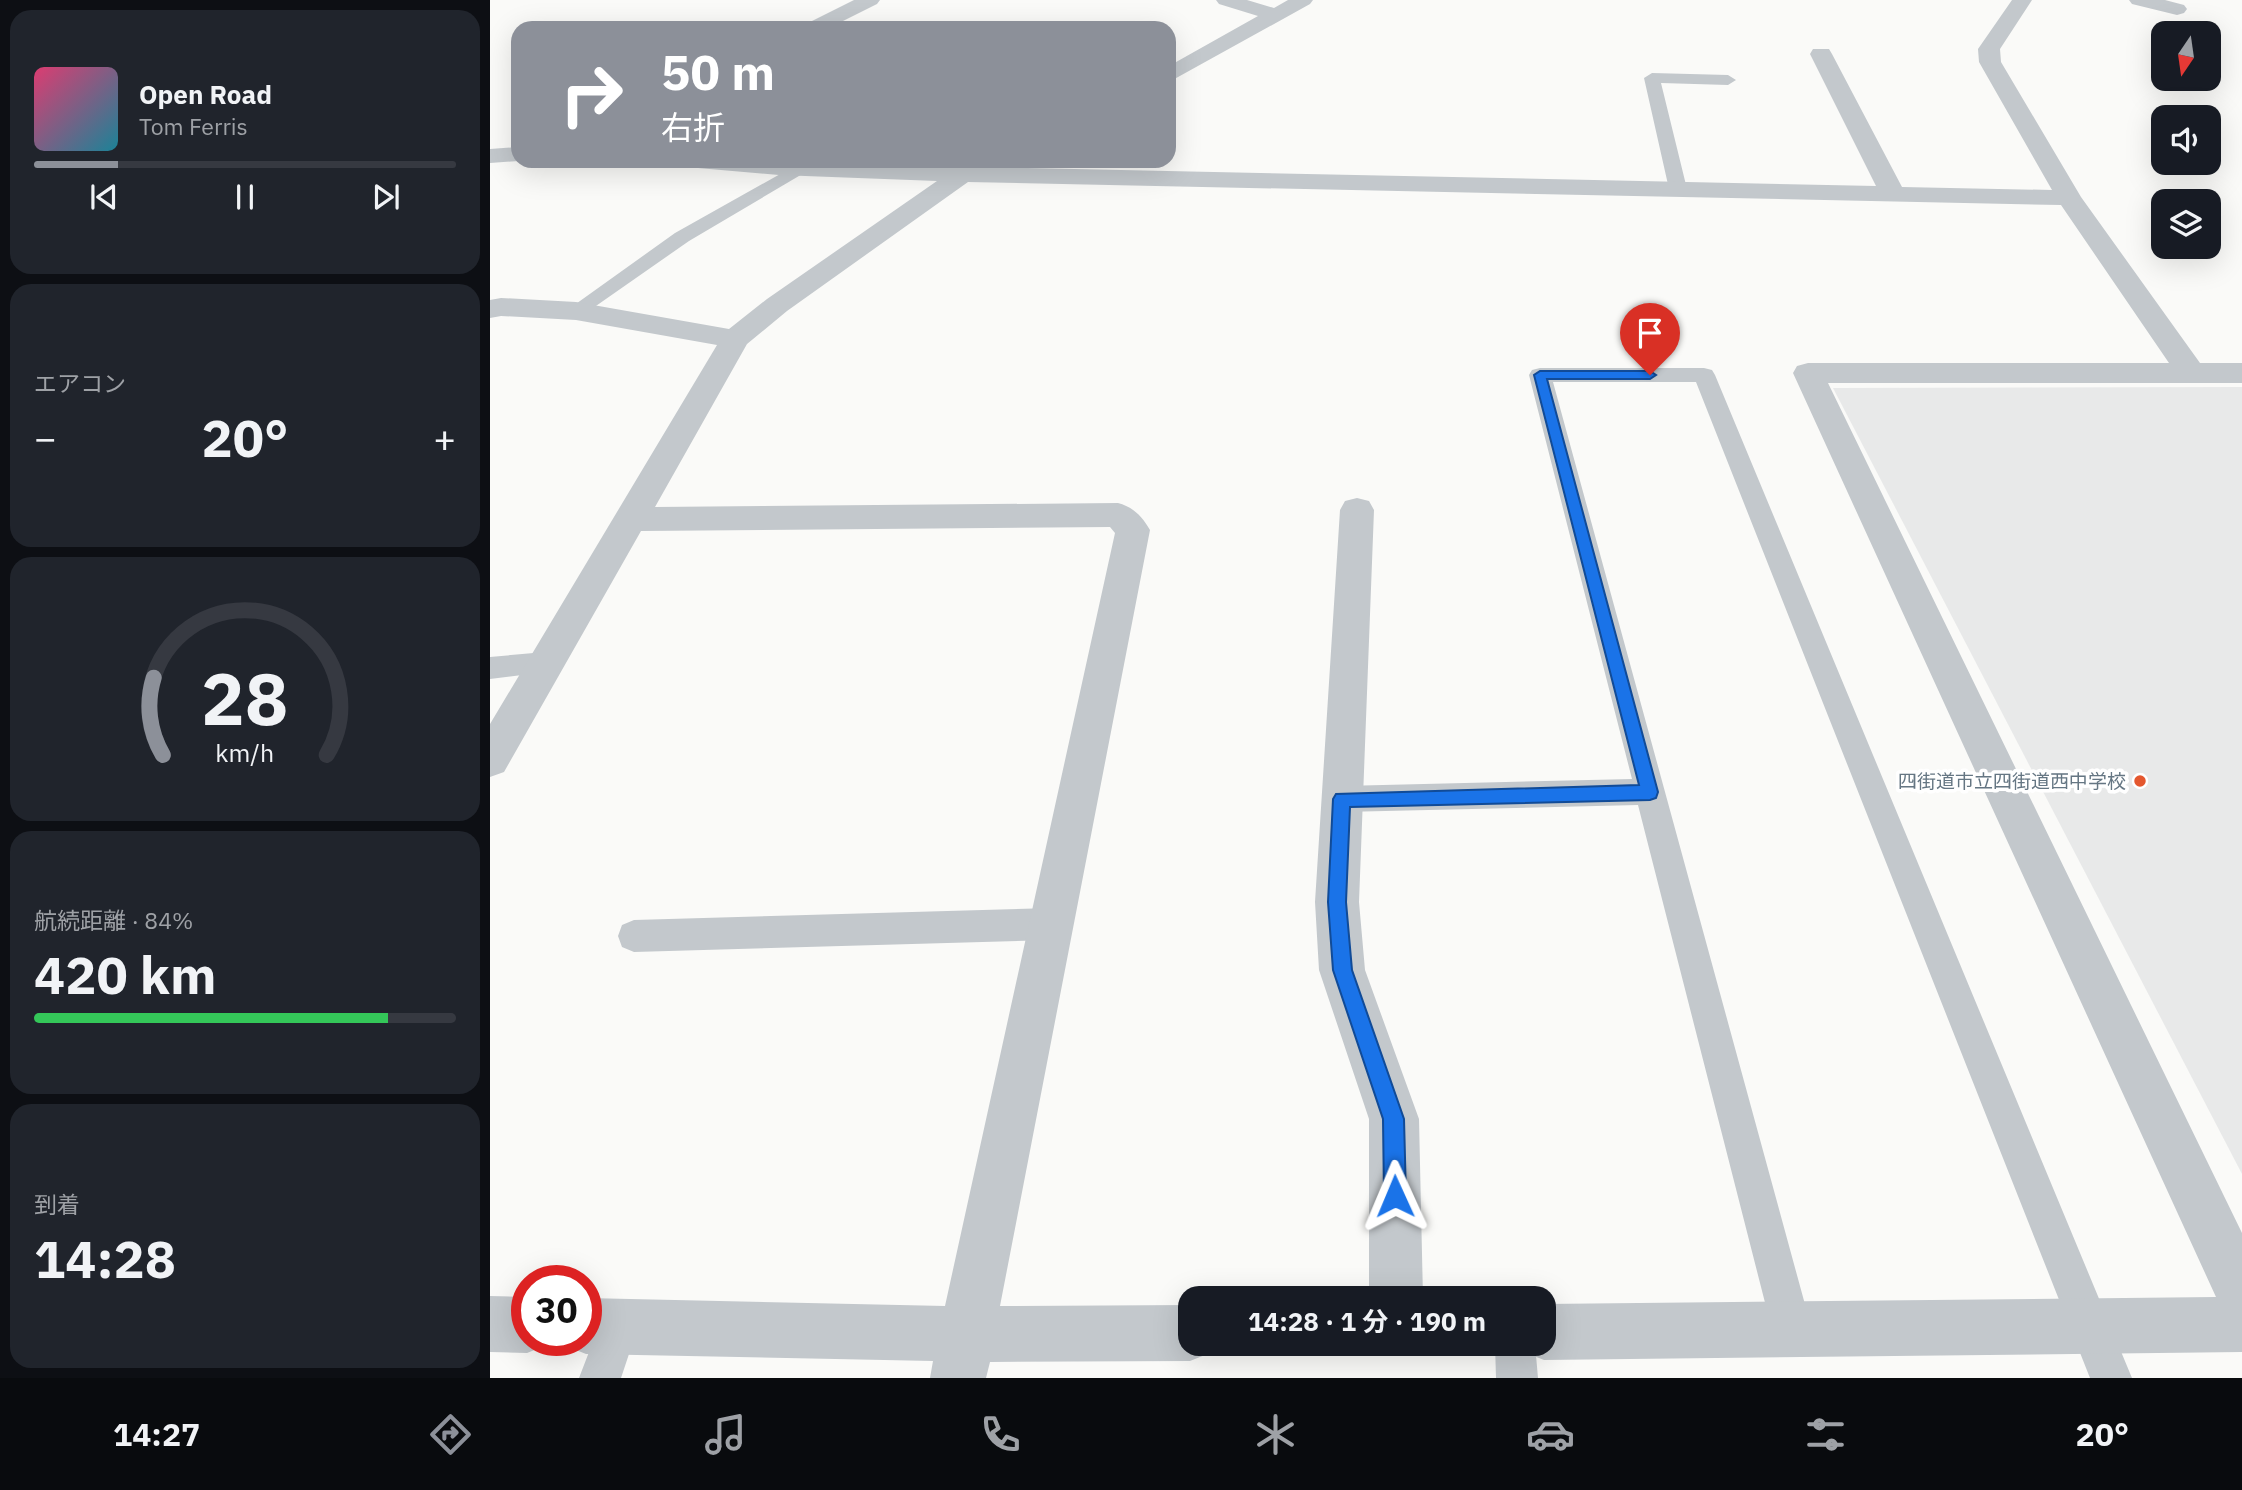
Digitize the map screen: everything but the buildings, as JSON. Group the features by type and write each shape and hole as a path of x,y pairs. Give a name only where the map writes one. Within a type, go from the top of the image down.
{"street":[{"path":"827,21 870,0"},
{"path":"1226,0 1275,15"},
{"path":"1176,71 1303,0"},
{"path":"2022,0 1989,49 1990,62 2068,198 2192,374"},
{"path":"2139,0 2176,9"},
{"path":"1821,54 1894,194"},
{"path":"490,156 511,154"},
{"path":"786,168 2068,198"},
{"path":"490,760 735,339 777,305 960,174 973,168"},
{"path":"490,309 501,307 576,311 735,339"},
{"path":"2242,373 1808,373 2242,1292"},
{"path":"1357,510 1337,902 1342,970 1394,1119 1396,1286"},
{"path":"630,519 1118,516 1133,530 963,1356"},
{"path":"490,1324 511,1325"},
{"path":"1556,1332 2242,1324"},
{"path":"602,1326 963,1356 1178,1334"}],"lane":[{"path":"1678,189 1652,78 1728,80"},
{"path":"576,311 682,237 798,169"},
{"path":"1792,1331 1540,375 1704,375 2111,1378"},
{"path":"490,668 545,663"},
{"path":"1342,799 1650,792"},
{"path":"634,936 1052,923"},
{"path":"600,1378 601,1356"},
{"path":"1516,1356 1517,1378"}],"shaded area":[{"name":"四街道市立四街道西中学校","path":"2242,387 2242,1174 1833,388"}],"place":[{"name":"四街道市立四街道西中学校","path":"2140,781"}],"route":[{"path":"1395,1196 1394,1119 1342,970 1337,902 1342,799 1650,792 1540,375 1650,375"}]}
